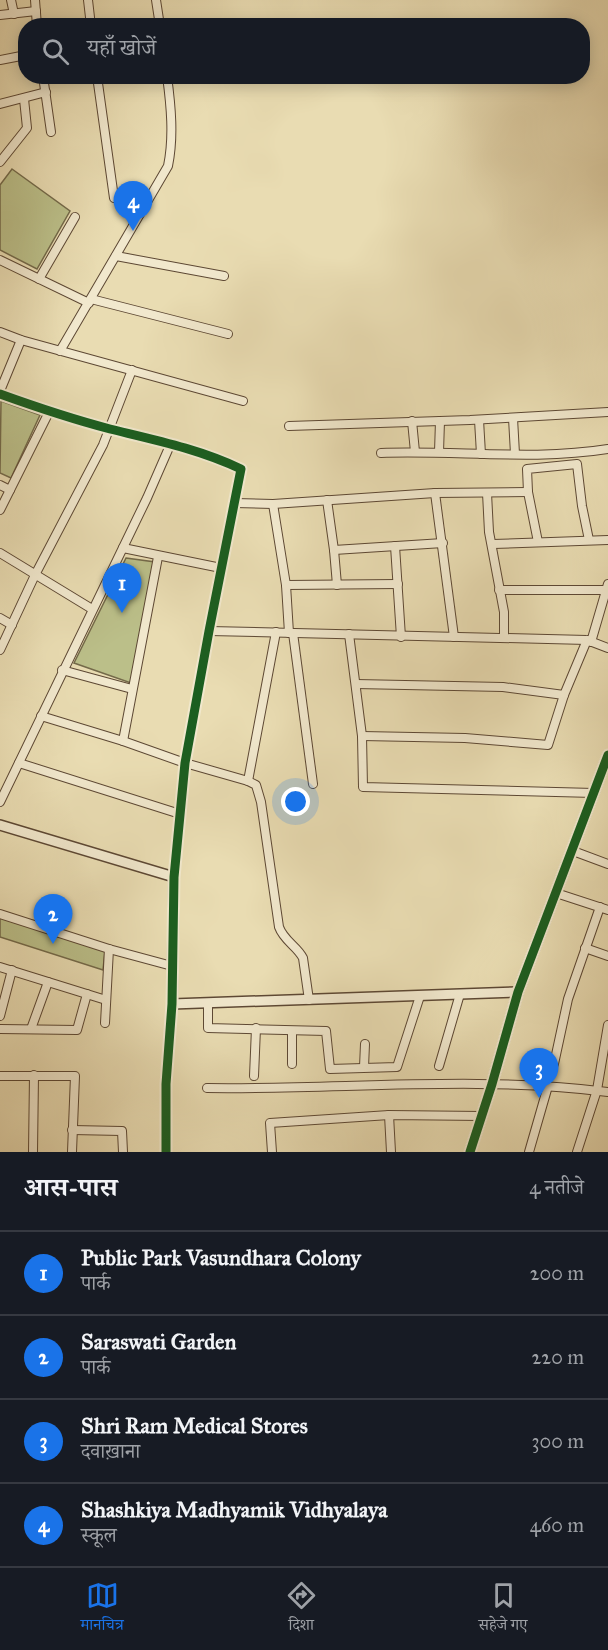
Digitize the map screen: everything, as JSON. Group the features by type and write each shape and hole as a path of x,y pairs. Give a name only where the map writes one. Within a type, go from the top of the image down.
{"street":[{"path":"11,0 14,14"},
{"path":"34,0 36,18"},
{"path":"88,0 90,18"},
{"path":"156,0 159,18"},
{"path":"0,15 36,11"},
{"path":"0,60 18,57"},
{"path":"45,84 51,132"},
{"path":"98,84 114,198"},
{"path":"60,351 168,166 172,148 168,84"},
{"path":"0,104 46,92"},
{"path":"0,162 27,128 24,99"},
{"path":"39,279 75,217"},
{"path":"116,256 224,276"},
{"path":"0,260 90,301 228,334"},
{"path":"0,332 21,340 243,401"},
{"path":"21,340 0,393 49,412 171,443 220,459 241,469 185,764 174,878 172,1004 166,1084 166,1152"},
{"path":"0,650 35,575 60,531 110,429 132,370"},
{"path":"0,510 49,412"},
{"path":"289,426 479,420 608,412"},
{"path":"513,417 515,454"},
{"path":"479,420 481,454"},
{"path":"412,421 414,452"},
{"path":"439,452 440,421"},
{"path":"0,802 123,548 171,443"},
{"path":"381,453 515,454 608,449"},
{"path":"538,542 528,492 527,469 577,464 589,540"},
{"path":"0,485 10,490"},
{"path":"234,503 273,504 435,493 528,492"},
{"path":"435,493 454,637"},
{"path":"487,493 489,532 504,612 504,638"},
{"path":"327,500 337,585"},
{"path":"273,504 313,784"},
{"path":"493,544 608,540"},
{"path":"334,550 443,543"},
{"path":"395,546 401,637"},
{"path":"123,548 221,568"},
{"path":"0,553 92,609"},
{"path":"123,741 158,556"},
{"path":"286,585 398,584"},
{"path":"362,736 465,738 548,745 564,695 589,641 607,587 499,590"},
{"path":"0,618 12,625"},
{"path":"209,631 589,641 608,648"},
{"path":"248,781 276,632"},
{"path":"349,634 362,736 363,787 594,793"},
{"path":"62,670 132,689"},
{"path":"356,684 503,687 564,695"},
{"path":"41,716 256,785 260,796 279,927 285,939 301,953 309,1000"},
{"path":"470,1152 518,992 608,755"},
{"path":"19,763 180,814"},
{"path":"0,825 174,878"},
{"path":"573,851 608,864"},
{"path":"529,1152 542,1112 546,1086 554,1064 568,999 585,948 604,908 556,893"},
{"path":"0,914 109,949 172,966"},
{"path":"585,948 608,956"},
{"path":"105,1023 109,949"},
{"path":"0,967 106,1000"},
{"path":"0,1016 12,970"},
{"path":"31,1029 48,982"},
{"path":"172,1004 518,992"},
{"path":"0,1029 77,1030 87,994"},
{"path":"439,1066 460,994"},
{"path":"208,1003 208,1028 326,1030 330,1069 398,1067 420,996"},
{"path":"577,1152 597,1090 608,1025"},
{"path":"254,1076 256,1028"},
{"path":"292,1031 292,1064"},
{"path":"364,1067 365,1044"},
{"path":"33,1152 34,1075"},
{"path":"0,1076 75,1076 72,1152"},
{"path":"207,1088 492,1084 608,1092"},
{"path":"272,1152 270,1123 388,1115 482,1116"},
{"path":"388,1115 391,1152"},
{"path":"72,1130 122,1131 123,1152"}],"green space":[{"path":"12,169 70,211 37,269 0,250 0,185"},
{"path":"1,401 40,415 11,478 0,473"},
{"path":"126,558 155,562 131,683 74,663"},
{"path":"0,915 105,951 103,970 0,937"}],"cycle path":[{"path":"0,394 82,421 193,450 241,469 185,763 174,877 172,1004 166,1084 166,1152"},
{"path":"470,1152 518,992 608,755"}],"place":[{"name":"Shashkiya Madhyamik Vidhyalaya","path":"133,231"},
{"name":"Public Park Vasundhara Colony","path":"122,613"},
{"name":"Saraswati Garden","path":"53,944"},
{"name":"Shri Ram Medical Stores","path":"539,1098"}]}
